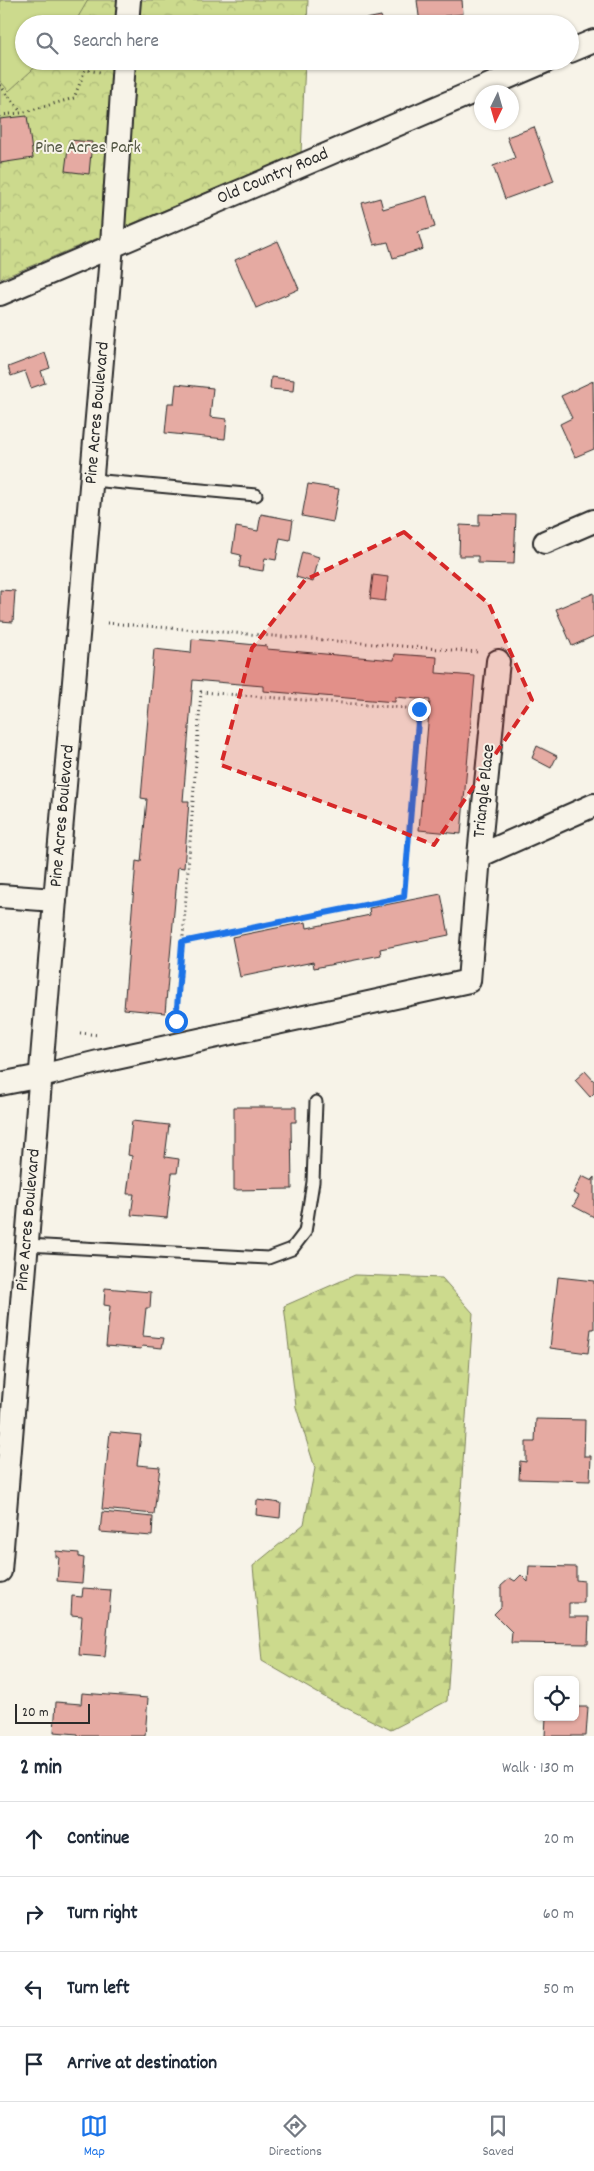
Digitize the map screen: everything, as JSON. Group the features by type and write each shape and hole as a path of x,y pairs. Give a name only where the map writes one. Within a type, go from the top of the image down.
{"street":[{"path":"128,15 129,0"},
{"path":"579,47 594,41"},
{"name":"Pine Acres Boulevard","path":"0,1571 3,1506 112,245 115,70"},
{"name":"Old Country Road","path":"0,294 525,70"},
{"path":"545,542 594,521"},
{"name":"Triangle Place","path":"488,656 479,856 594,805"},
{"path":"0,1084 469,981 479,856"},
{"path":"0,896 55,900"}],"lane":[{"path":"92,480 256,495"},
{"path":"27,1245 268,1258 292,1249 305,1232 313,1182 316,1102"}],"path":[{"path":"0,115 21,112 74,98 85,70"},
{"path":"0,85 21,112"},
{"path":"107,623 488,656"},
{"path":"172,1022 177,1019 182,942 201,692 419,709 404,897 182,942"},
{"path":"80,1033 102,1035"}],"highlighted area":[{"path":"404,532 489,604 532,700 434,845 367,818 221,765 252,648 305,580"}],"green space":[{"name":"Pine Acres Park","path":"0,0 308,0 307,15 15,15 15,70 305,70 301,153 0,279"},
{"path":"0,0 88,0 79,15 15,15 15,70 32,70 9,91 0,81"},
{"path":"355,1275 442,1278 473,1313 447,1701 391,1730 328,1699 262,1661 253,1566 304,1524 315,1468 296,1407 284,1306"}],"building":[{"path":"417,0 462,0 463,14 419,15"},
{"path":"27,116 33,158 0,163 0,119"},
{"path":"534,127 554,181 505,199 493,166 515,158 507,137"},
{"path":"69,140 92,142 89,174 65,171"},
{"path":"427,196 435,227 418,232 423,249 393,258 388,242 374,245 362,203 380,198 383,209"},
{"path":"278,241 299,289 256,308 235,260"},
{"path":"45,353 50,368 41,371 45,383 31,388 25,371 11,376 8,367"},
{"path":"271,377 294,380 293,391 270,389"},
{"path":"593,381 594,449 575,457 560,424 572,418 561,396"},
{"path":"176,384 213,388 210,417 227,419 225,439 165,433 168,403 174,403"},
{"path":"308,484 339,489 333,522 302,516"},
{"path":"261,514 293,520 290,540 280,538 276,560 265,558 263,571 239,567 241,555 232,553 236,527 258,531"},
{"path":"479,514 516,515 514,564 478,563 478,556 459,556 460,525 479,526"},
{"path":"302,552 319,557 313,582 296,577"},
{"path":"373,575 388,577 385,601 370,599"},
{"path":"0,590 15,591 13,622 0,621"},
{"path":"594,593 594,636 572,646 556,609"},
{"path":"192,639 267,646 267,649 394,660 395,654 437,657 436,673 475,676 461,834 419,830 430,700 395,697 395,702 263,691 263,686 193,680 183,801 189,801 184,868 178,867 165,1013 124,1009 136,861 141,862 147,799 141,798 154,649 191,653"},
{"path":"537,746 557,756 551,768 532,758"},
{"path":"441,894 449,935 380,949 381,955 314,968 313,962 240,977 232,937 306,922 307,928 370,915 369,908"},
{"path":"585,1071 594,1081 594,1093 590,1097 575,1080"},
{"path":"234,1107 296,1107 296,1122 291,1122 292,1189 234,1190"},
{"path":"132,1121 169,1125 165,1157 179,1159 177,1173 172,1173 167,1218 131,1215 134,1194 127,1194 132,1156 128,1155"},
{"path":"582,1176 592,1181 594,1177 594,1217 573,1206 579,1196 573,1193"},
{"path":"558,1277 594,1281 594,1329 591,1329 588,1353 550,1348"},
{"path":"105,1288 151,1292 150,1308 146,1308 143,1336 164,1338 162,1348 142,1346 141,1349 106,1346 110,1306 104,1305"},
{"path":"536,1419 585,1420 584,1456 591,1456 590,1481 519,1479 520,1461 526,1462 526,1442 535,1442"},
{"path":"110,1432 141,1435 137,1465 160,1467 154,1514 102,1509"},
{"path":"257,1500 281,1503 280,1518 256,1515"},
{"path":"102,1512 153,1517 152,1536 100,1532"},
{"path":"56,1551 79,1553 79,1557 84,1558 82,1583 57,1581 59,1557 56,1557"},
{"path":"529,1566 576,1567 576,1580 584,1581 584,1603 569,1603 569,1617 589,1617 588,1644 511,1643 512,1632 494,1614 501,1607 501,1586 510,1578 515,1581 521,1575 528,1582"},
{"path":"83,1588 111,1590 105,1657 79,1655 82,1616 71,1615 72,1596 82,1597"},
{"path":"82,1693 148,1698 145,1736 78,1736 78,1734 54,1732 56,1702 81,1704"},
{"path":"579,1707 588,1707 586,1736 545,1736 546,1721 579,1721"}],"route":[{"path":"176,1021 182,942 404,897 419,709"}]}
